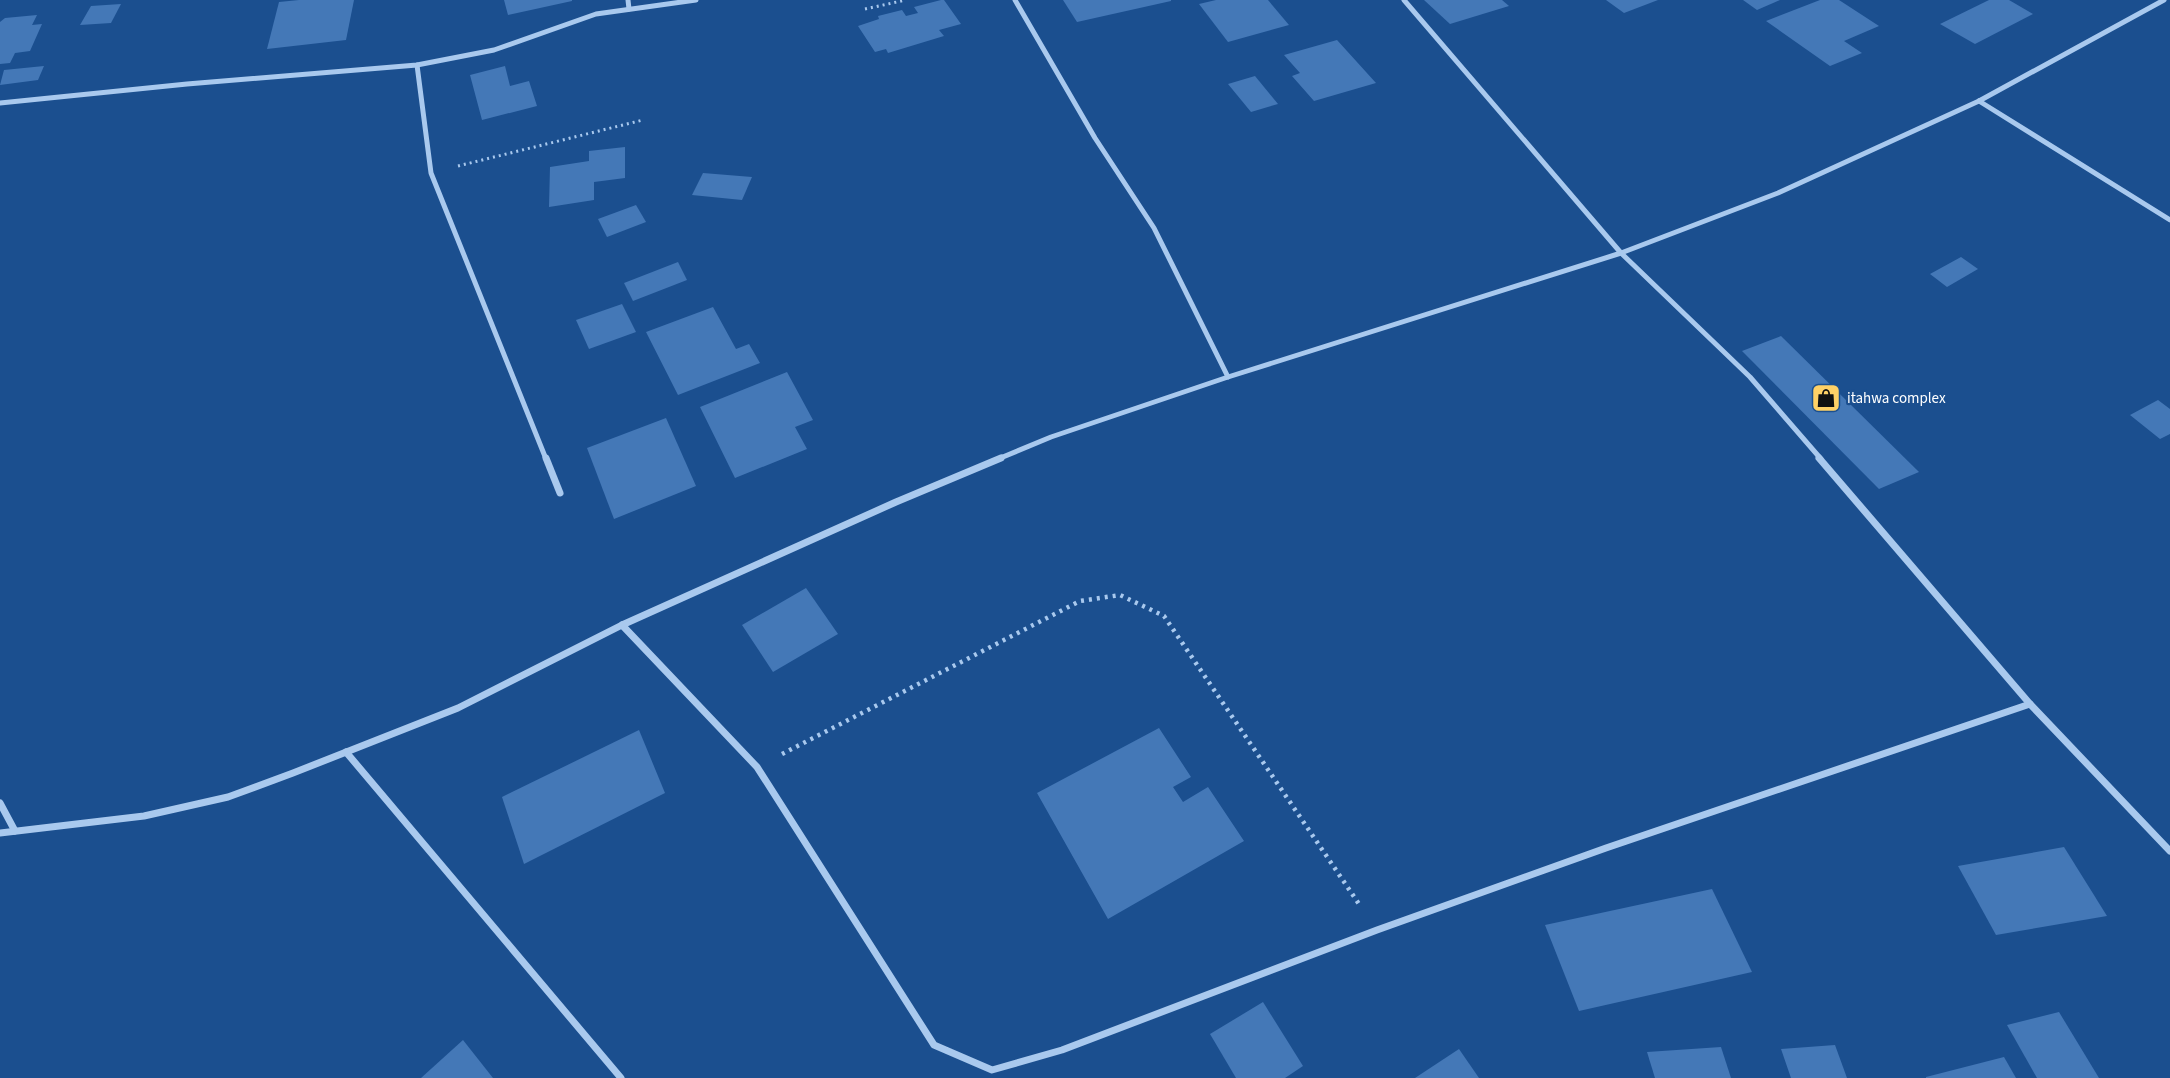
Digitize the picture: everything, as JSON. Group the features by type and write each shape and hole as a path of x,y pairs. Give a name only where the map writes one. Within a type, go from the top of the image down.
{"street":[{"path":"628,0 629,9"},
{"path":"0,103 188,84 417,65 494,50 596,14 696,0"},
{"path":"1015,0 1083,118 1154,228 1228,377"},
{"path":"1404,0 1621,253 1750,377 2030,704 2170,851"},
{"path":"0,833 144,816 228,797 346,752 458,708 622,625 896,502 1052,436 1228,377 1621,253 1778,193 1979,101 2164,0"},
{"path":"417,65 431,173 560,493"},
{"path":"1979,101 2170,220"},
{"path":"622,625 757,767 934,1045 992,1070 1062,1050 1377,930 1606,848 2030,704"},
{"path":"346,752 621,1078"},
{"path":"0,803 15,831"}],"path":[{"path":"865,9 906,0"},
{"path":"431,173 644,120"},
{"path":"757,767 1080,601 1120,595 1164,616 1377,930"}],"building":[{"path":"354,0 346,40 267,49 279,2"},
{"path":"504,0 572,0 572,1 508,15"},
{"path":"944,0 961,24 939,30 944,36 888,53 886,49 875,52 858,26 879,19 878,16 902,10 906,16 918,13 914,7"},
{"path":"1063,0 1171,0 1171,1 1077,22"},
{"path":"1216,0 1268,0 1289,25 1228,42 1199,4"},
{"path":"1424,0 1502,0 1509,6 1450,24"},
{"path":"1606,0 1658,0 1624,13"},
{"path":"1743,0 1780,0 1757,10"},
{"path":"1820,0 1839,0 1879,26 1844,41 1862,53 1830,66 1766,21"},
{"path":"1989,0 2009,0 2033,14 1975,44 1940,24"},
{"path":"121,4 111,23 80,25 91,6"},
{"path":"37,15 32,25 42,24 30,51 15,53 10,63 0,64 0,22 5,18"},
{"path":"1337,40 1376,83 1314,101 1292,76 1300,73 1284,55"},
{"path":"44,66 38,80 0,85 4,70"},
{"path":"505,66 510,86 529,81 537,106 482,120 470,75"},
{"path":"1255,76 1278,104 1251,112 1228,84"},
{"path":"625,147 625,178 594,182 594,200 549,207 550,167 589,161 589,151"},
{"path":"703,173 752,177 742,200 692,195"},
{"path":"636,205 646,222 607,237 598,219"},
{"path":"1961,257 1978,269 1947,287 1930,274"},
{"path":"678,262 687,280 633,301 624,283"},
{"path":"622,304 636,332 589,349 576,320"},
{"path":"713,307 736,349 749,344 760,363 678,395 646,332"},
{"path":"1781,336 1919,472 1879,489 1742,351"},
{"path":"787,372 813,420 795,427 807,449 735,478 700,407"},
{"path":"2158,400 2170,409 2170,434 2160,439 2130,415"},
{"path":"666,418 696,486 614,519 587,448"},
{"path":"806,588 838,634 773,672 742,625"},
{"path":"1159,728 1191,777 1173,787 1183,802 1208,787 1244,841 1108,919 1037,793"},
{"path":"639,730 665,793 524,864 502,797"},
{"path":"2064,847 2107,916 1996,935 1958,866"},
{"path":"1712,889 1752,972 1579,1011 1545,925"},
{"path":"1263,1002 1303,1066 1285,1078 1236,1078 1210,1034"},
{"path":"2059,1012 2099,1078 2037,1078 2007,1025"},
{"path":"463,1040 493,1078 421,1078"},
{"path":"1835,1045 1847,1078 1791,1078 1781,1049"},
{"path":"1721,1047 1731,1078 1655,1078 1647,1052"},
{"path":"1459,1049 1479,1078 1415,1078"},
{"path":"2004,1057 2016,1078 1926,1078 1926,1077"}],"place":[{"name":"itahwa complex","path":"1826,398"}]}
